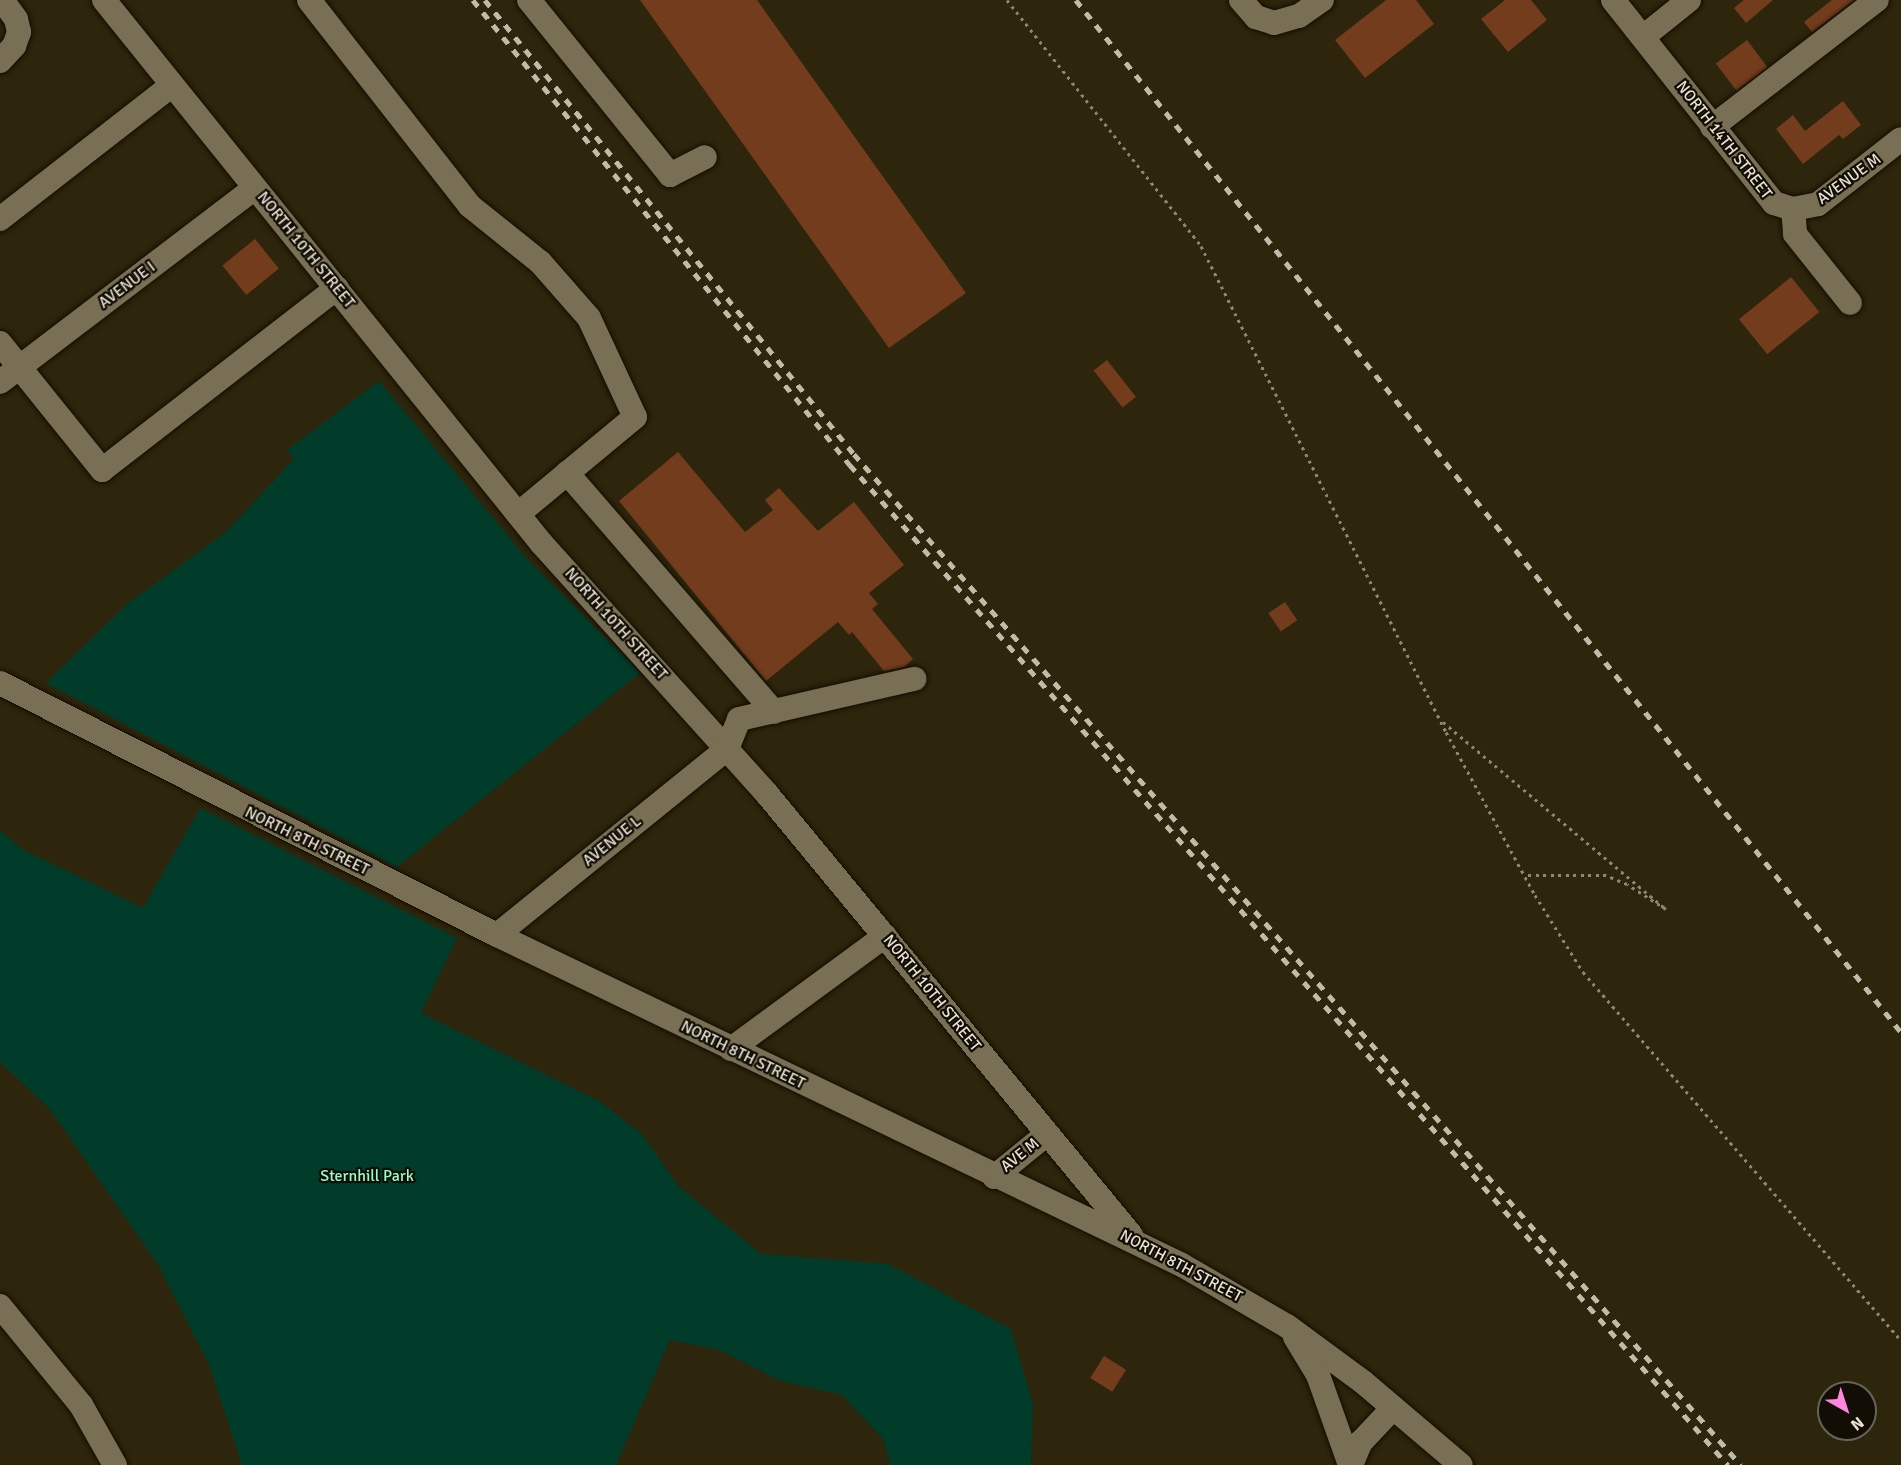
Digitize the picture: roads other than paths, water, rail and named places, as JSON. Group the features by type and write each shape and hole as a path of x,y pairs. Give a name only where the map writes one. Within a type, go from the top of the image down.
{"street":[{"path":"0,61 14,46 19,32 16,19 2,0"},
{"name":"NORTH 10TH STREET","path":"104,0 518,514 728,749 1137,1241"},
{"path":"309,0 470,206 540,262 589,318 635,417 518,514"},
{"path":"529,0 669,175 705,157"},
{"path":"1240,0 1256,17 1274,23 1299,16 1322,0"},
{"name":"NORTH 14TH STREET","path":"1613,0 1766,197 1793,209 1795,234 1850,303"},
{"path":"1643,37 1689,0"},
{"path":"1712,127 1877,0"},
{"path":"0,219 172,85"},
{"name":"AVENUE M","path":"1793,209 1818,204 1901,140"},
{"name":"AVENUE I","path":"0,382 255,188"},
{"path":"0,343 102,470 337,288"},
{"path":"567,473 774,712"},
{"path":"728,749 739,719 914,679"},
{"name":"NORTH 8TH STREET","path":"0,683 497,934 731,1049 994,1176 1137,1241 1287,1326 1393,1408 1461,1465"},
{"name":"AVENUE L","path":"497,934 728,749"},
{"path":"731,1049 885,936"},
{"name":"AVE M","path":"994,1176 1047,1134"},
{"path":"0,1306 81,1405 115,1465"},
{"path":"1287,1326 1318,1375 1350,1465"},
{"path":"1350,1465 1361,1442 1393,1408"}],"railway":[{"path":"473,0 850,465 1728,1465"},
{"path":"485,0 854,454 1741,1465"},
{"path":"1076,0 1901,1032"}],"park label":[{"name":"Sternhill Park","path":"367,1176"}]}
